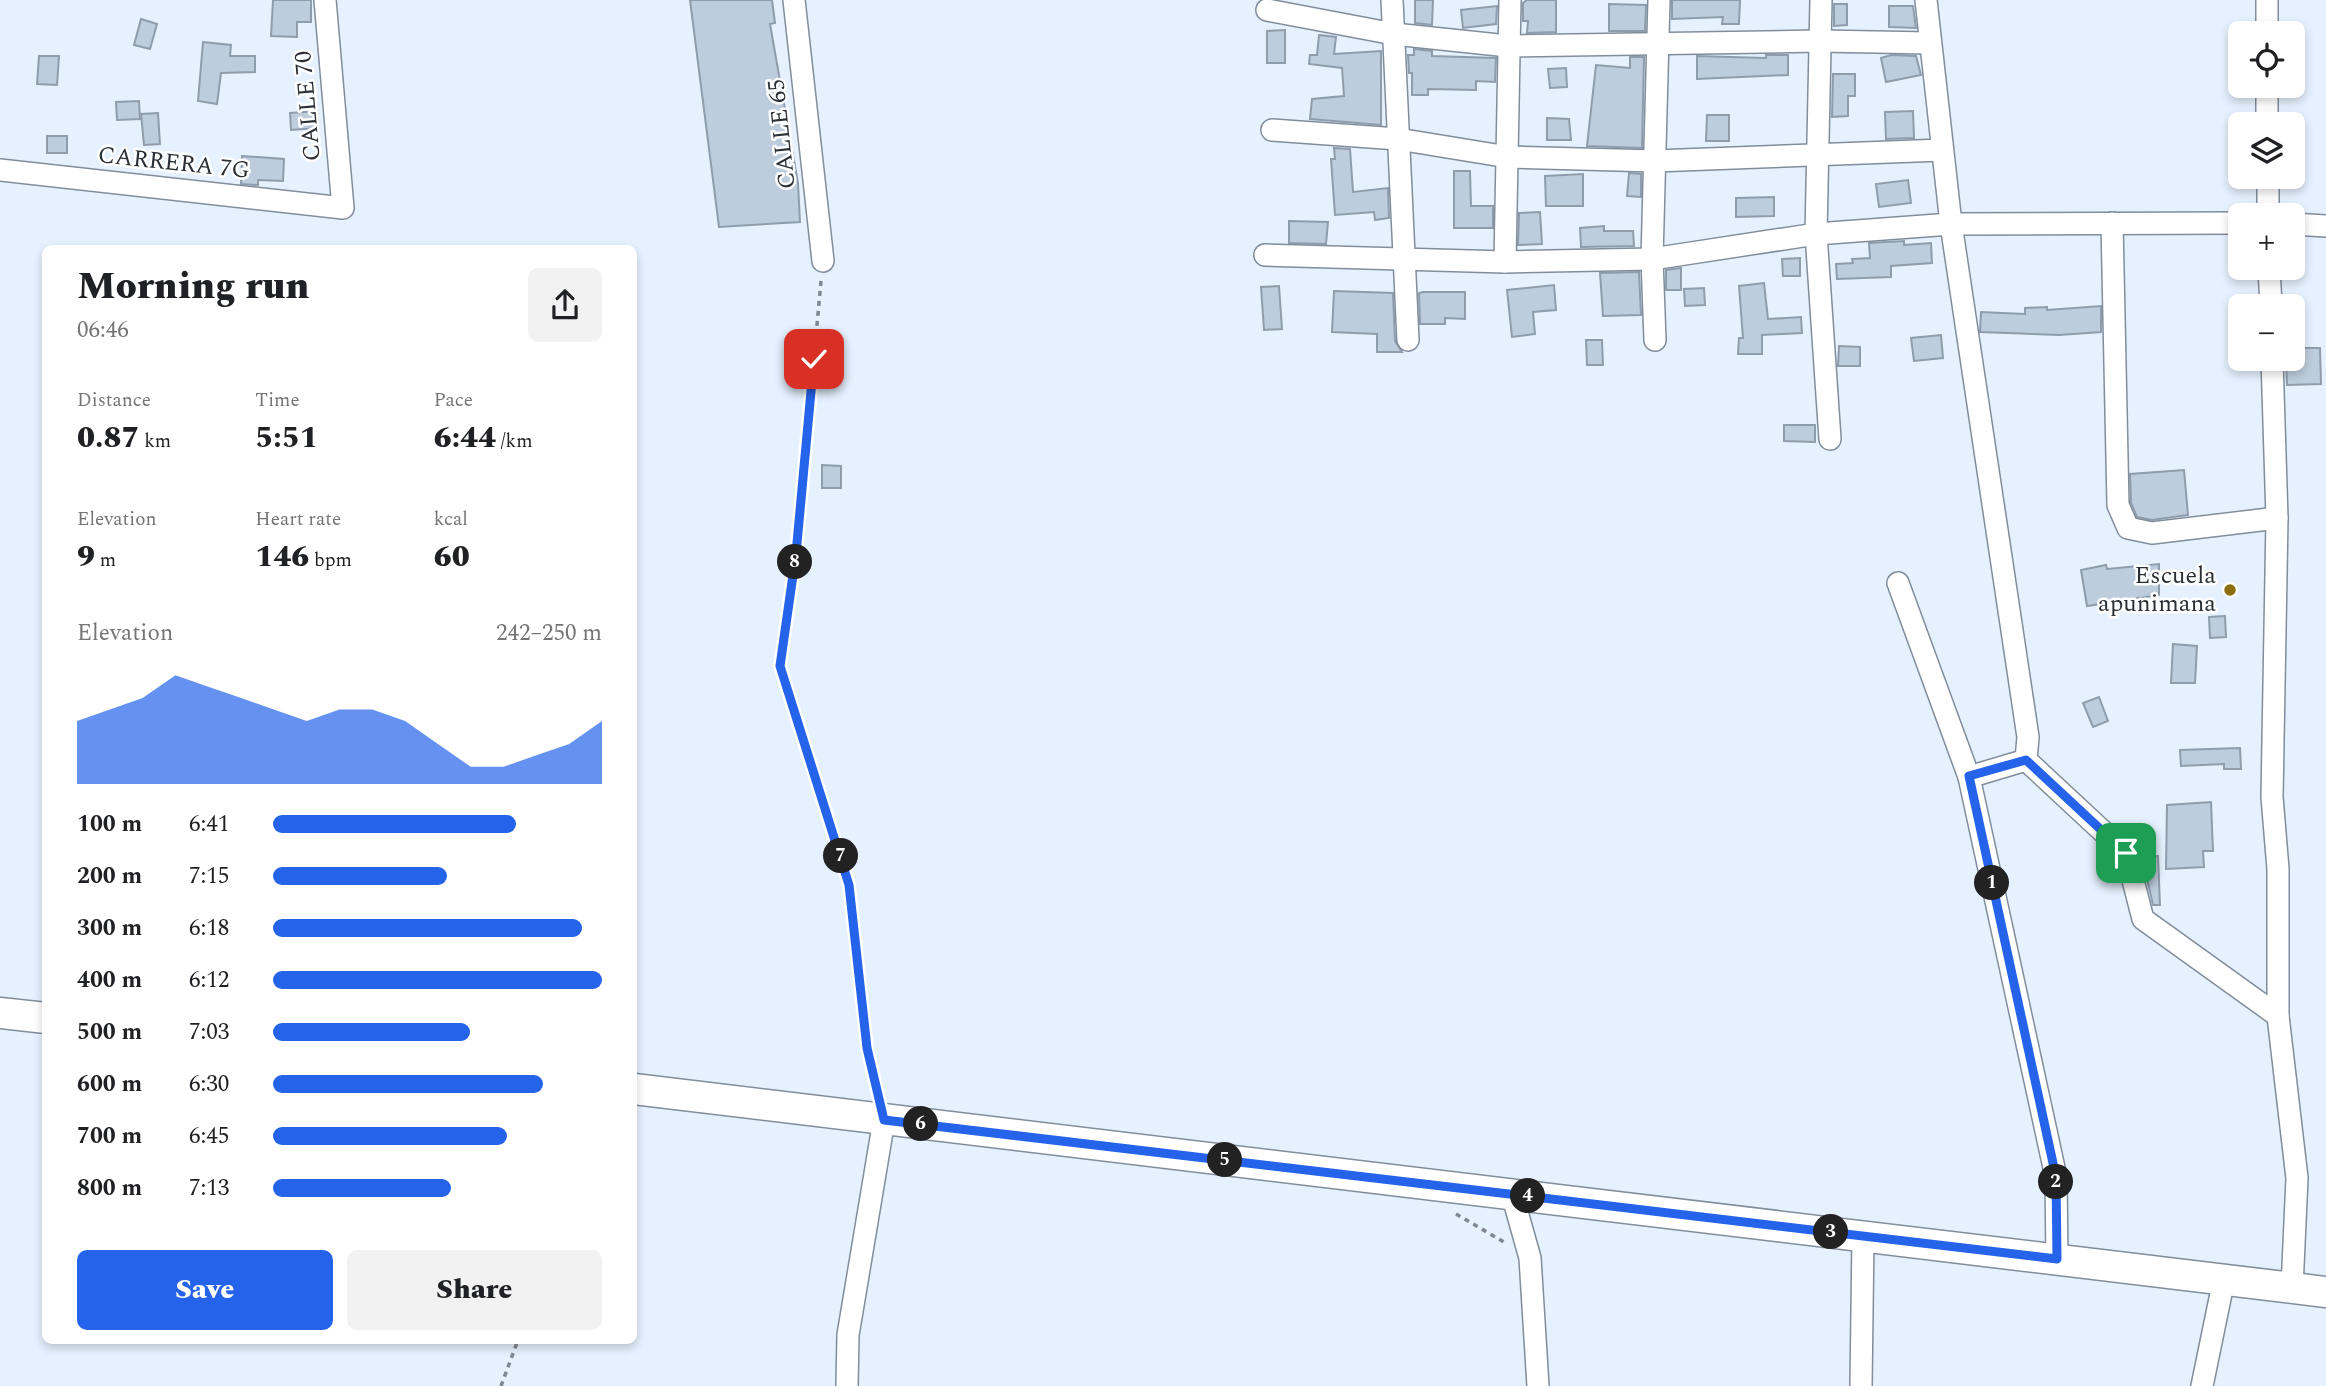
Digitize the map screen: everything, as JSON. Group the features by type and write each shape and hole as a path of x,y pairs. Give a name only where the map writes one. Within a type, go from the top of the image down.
{"main road":[{"path":"0,1013 42,1018"},
{"path":"637,1088 2326,1292"}],"street":[{"name":"CALLE 70","path":"325,0 343,208"},
{"name":"CALLE 65","path":"794,0 823,261"},
{"path":"1392,0 1408,340"},
{"path":"1505,261 1510,0"},
{"path":"1655,340 1651,259 1659,0"},
{"path":"1821,0 1816,234 1830,439"},
{"path":"1926,0 1951,224 2028,737 2026,760"},
{"path":"2267,0 2267,21"},
{"path":"1267,10 1394,34 1508,46 1820,41 1930,43"},
{"path":"1272,130 1398,139 1508,157 1655,161 1942,150"},
{"name":"CARRERA 7G","path":"0,170 343,208"},
{"path":"2112,223 2118,505 2128,528 2152,533 2277,518"},
{"path":"1265,255 1505,261 1651,259 1816,234 1951,224 2228,223"},
{"path":"2305,225 2326,226"},
{"path":"2272,371 2277,518 2272,797 2278,869 2278,1016 2297,1178 2292,1288"},
{"path":"1898,583 1969,776 2056,1177 2057,1259"},
{"path":"1969,776 2026,760"},
{"path":"2026,760 2126,853 2143,919 2278,1016"},
{"path":"847,1386 848,1335 884,1120"},
{"path":"1512,1194 1530,1258 1538,1386"},
{"path":"1861,1386 1863,1236"},
{"path":"2202,1386 2224,1279"}],"path":[{"path":"823,261 796,554 780,666 849,885 867,1048 884,1120"},
{"path":"1447,1209 1530,1258"},
{"path":"501,1386 517,1344"}],"building":[{"path":"273,0 311,0 311,22 297,22 297,37 271,36"},
{"path":"690,0 772,0 775,23 770,24 798,183 800,222 719,227"},
{"path":"1415,0 1433,0 1432,25 1415,23"},
{"path":"1527,0 1556,0 1556,32 1527,33 1528,21 1523,21 1523,3"},
{"path":"1672,0 1740,0 1739,24 1722,24 1723,17 1672,19"},
{"path":"1609,4 1646,5 1645,31 1609,31"},
{"path":"1834,4 1847,4 1847,25 1834,26"},
{"path":"1497,6 1496,24 1463,28 1461,10"},
{"path":"1889,6 1913,6 1916,28 1889,27"},
{"path":"141,19 157,24 150,49 134,45"},
{"path":"1285,30 1285,63 1267,63 1267,31"},
{"path":"1319,35 1336,37 1334,54 1381,51 1381,125 1310,119 1312,99 1344,96 1342,68 1309,64 1310,55 1317,55"},
{"path":"203,42 231,45 230,56 255,56 255,72 221,73 217,104 198,101"},
{"path":"1414,49 1432,51 1432,56 1496,58 1495,82 1476,81 1476,90 1428,89 1428,95 1412,95 1412,73 1409,73 1408,55 1414,55"},
{"path":"1766,55 1788,55 1788,75 1697,79 1697,56 1766,58"},
{"path":"1891,55 1916,56 1921,75 1886,82 1881,58"},
{"path":"39,56 59,56 57,85 37,84"},
{"path":"1630,57 1644,57 1642,148 1587,146 1596,65 1630,68"},
{"path":"1566,68 1567,87 1550,88 1548,69"},
{"path":"1833,74 1855,74 1855,96 1848,96 1848,116 1832,117"},
{"path":"139,101 140,119 117,120 116,102"},
{"path":"317,111 318,128 291,130 290,113"},
{"path":"1913,111 1914,138 1886,139 1885,112"},
{"path":"158,113 160,144 144,145 141,114"},
{"path":"1707,115 1729,115 1729,141 1706,141"},
{"path":"1547,118 1569,119 1571,140 1547,140"},
{"path":"47,136 67,136 67,153 47,153"},
{"path":"1334,148 1350,149 1353,192 1388,188 1389,218 1375,220 1374,212 1335,215 1331,159 1335,159"},
{"path":"242,156 284,159 283,181 258,180 258,185 241,184"},
{"path":"1454,171 1470,171 1471,206 1493,206 1493,228 1454,228"},
{"path":"1629,173 1641,174 1641,197 1627,196"},
{"path":"1583,174 1583,206 1546,206 1545,176"},
{"path":"1908,180 1911,203 1879,207 1876,184"},
{"path":"1774,197 1774,216 1736,217 1736,198"},
{"path":"1540,212 1542,244 1518,245 1519,213"},
{"path":"1289,221 1328,222 1326,244 1289,243"},
{"path":"1604,226 1604,231 1633,231 1634,246 1581,247 1580,228"},
{"path":"1904,241 1904,245 1931,243 1932,263 1891,266 1891,277 1837,279 1836,264 1853,263 1852,259 1870,258 1869,243"},
{"path":"1800,258 1800,276 1783,276 1782,259"},
{"path":"1681,268 1681,290 1666,290 1666,270"},
{"path":"1639,272 1641,315 1603,316 1600,273"},
{"path":"1764,283 1768,319 1801,317 1802,333 1762,335 1762,354 1738,354 1739,338 1743,338 1739,286"},
{"path":"1554,285 1556,310 1533,312 1535,334 1512,337 1507,290"},
{"path":"1279,286 1282,329 1264,330 1261,287"},
{"path":"1704,288 1705,305 1685,306 1684,289"},
{"path":"1334,291 1393,293 1395,341 1402,352 1377,352 1377,334 1332,332"},
{"path":"1465,292 1465,319 1445,318 1445,324 1420,324 1419,293"},
{"path":"2101,306 2101,332 2059,335 1980,332 1981,312 2025,314 2025,308 2047,307 2047,310"},
{"path":"1941,335 1943,358 1914,361 1911,338"},
{"path":"1586,340 1602,340 1603,365 1587,365"},
{"path":"1839,346 1860,347 1860,366 1838,366"},
{"path":"2305,348 2320,348 2321,384 2287,385 2286,371 2305,371"},
{"path":"1784,425 1815,425 1815,442 1784,441"},
{"path":"822,465 841,466 841,488 822,488"},
{"path":"2184,470 2188,515 2152,520 2137,517 2131,503 2130,474"},
{"path":"2159,564 2159,595 2087,606 2081,570 2106,565 2107,569"},
{"path":"2225,616 2226,637 2210,638 2209,617"},
{"path":"2173,644 2197,646 2195,683 2171,683"},
{"path":"2099,697 2108,721 2093,727 2083,703"},
{"path":"2240,748 2241,769 2224,769 2224,764 2181,766 2180,750"},
{"path":"2211,802 2213,851 2203,851 2204,867 2166,869 2167,805"},
{"path":"2158,856 2160,905 2153,905 2142,857"}],"place":[{"name":"Escuela apunimana","path":"2230,590"}],"route":[{"path":"814,359 796,554 780,666 849,885 867,1048 884,1120 2057,1259 2056,1177 1969,776 2006,768 2026,760 2126,853"}]}
